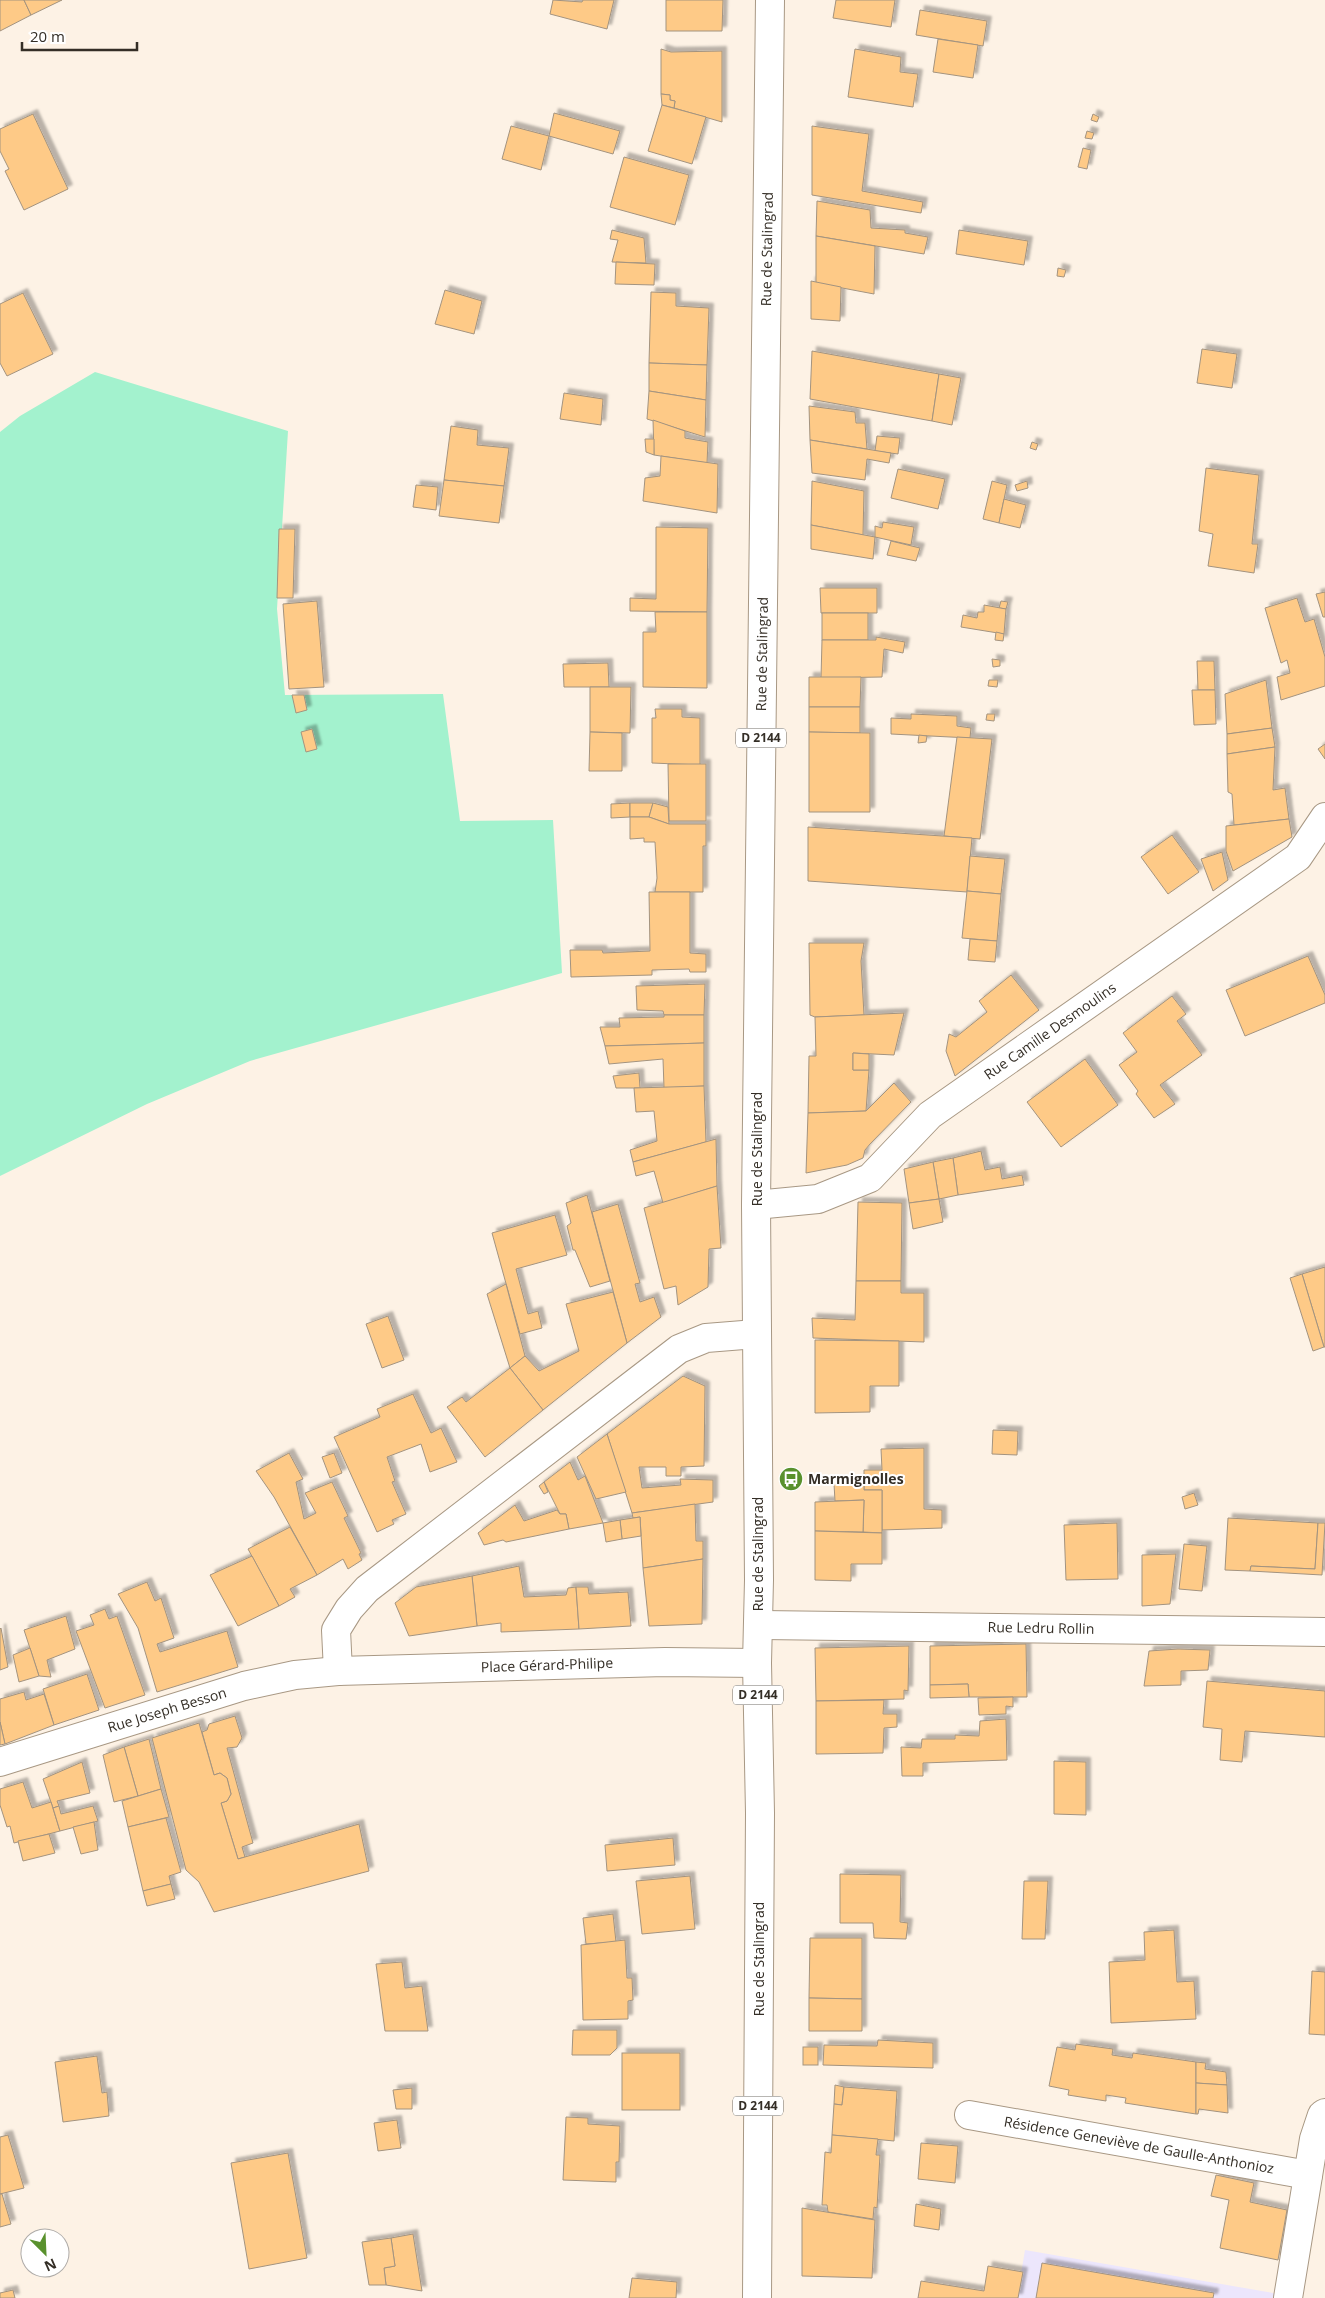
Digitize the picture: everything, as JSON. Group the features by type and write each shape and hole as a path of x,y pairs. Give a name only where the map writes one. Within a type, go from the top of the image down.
{"street":[{"name":"Rue de Stalingrad","path":"757,2298 760,1813 757,1663 756,1205 770,0"},
{"name":"Rue Camille Desmoulins","path":"756,1205 818,1199 870,1178 930,1115 1298,857 1325,817"},
{"path":"338,1671 336,1630 349,1609 367,1589 679,1349 706,1338 756,1334"},
{"name":"Rue Ledru Rollin","path":"758,1625 1325,1632"},
{"name":"Place Gérard-Philipe","path":"338,1671 664,1662 757,1663"},
{"name":"Rue Joseph Besson","path":"0,1762 244,1686 295,1675 338,1671"},
{"path":"1288,2298 1314,2139 1322,2115 1325,2113"},
{"name":"Résidence Geneviève de Gaulle-Anthonioz","path":"969,2115 1308,2175"}],"shaded area":[{"path":"1025,2250 1302,2298 1017,2298"}],"green space":[{"path":"95,372 288,431 277,609 285,695 443,694 460,821 553,820 562,973 250,1061 147,1104 0,1176 0,432 20,416"}],"building":[{"path":"0,0 24,0 31,15 0,31"},
{"path":"24,0 62,0 31,15"},
{"path":"553,0 582,2 583,0 614,0 607,29 550,14"},
{"path":"666,0 723,0 722,31 666,31"},
{"path":"836,0 895,0 891,27 833,18"},
{"path":"920,10 987,21 983,46 916,35"},
{"path":"938,39 978,45 973,78 933,72"},
{"path":"661,49 671,52 722,51 722,122 674,108 675,101 670,100 670,95 661,94"},
{"path":"855,49 901,57 900,72 918,74 913,107 848,97"},
{"path":"661,94 670,95 670,100 675,101 674,108 662,105"},
{"path":"662,105 706,117 692,164 648,151"},
{"path":"554,113 620,131 613,154 549,136"},
{"path":"33,114 68,189 24,210 5,171 9,169 0,151 0,129"},
{"path":"1093,114 1099,117 1097,122 1091,120"},
{"path":"511,126 549,136 541,170 502,159"},
{"path":"812,126 869,134 862,191 923,202 921,213 812,195"},
{"path":"1087,131 1094,133 1092,139 1085,138"},
{"path":"1083,148 1091,150 1087,169 1078,167"},
{"path":"624,157 689,175 675,225 610,207"},
{"path":"817,201 870,210 871,228 905,230 905,233 928,237 924,254 816,236"},
{"path":"612,230 644,238 646,263 612,262 618,240 610,239"},
{"path":"959,230 1028,241 1024,265 956,254"},
{"path":"816,236 875,246 874,294 816,283"},
{"path":"616,262 655,264 654,285 615,284"},
{"path":"1058,268 1066,270 1064,277 1057,276"},
{"path":"811,281 841,287 840,321 811,319"},
{"path":"445,290 482,301 474,334 435,324"},
{"path":"651,292 676,293 676,306 709,308 707,365 649,363"},
{"path":"23,293 53,354 7,376 0,363 0,304"},
{"path":"1202,349 1237,354 1232,388 1197,383"},
{"path":"812,351 939,374 932,421 810,399"},
{"path":"649,363 707,365 706,400 649,391"},
{"path":"939,374 961,378 952,425 932,421"},
{"path":"649,391 706,400 705,437 647,419"},
{"path":"564,393 603,399 601,425 560,419"},
{"path":"809,406 855,412 856,423 865,423 867,449 810,440"},
{"path":"653,420 685,431 685,438 708,442 707,463 654,455"},
{"path":"451,426 478,430 477,445 509,448 504,486 444,480"},
{"path":"877,436 900,438 898,454 875,451"},
{"path":"645,439 654,439 654,455 646,452"},
{"path":"810,440 891,453 889,463 867,459 865,480 812,473"},
{"path":"1032,442 1038,444 1036,450 1030,448"},
{"path":"661,456 718,464 717,513 643,501 645,478 660,476"},
{"path":"1206,468 1259,475 1252,544 1258,544 1254,573 1208,566 1213,534 1199,531"},
{"path":"898,469 945,479 938,509 891,498"},
{"path":"444,480 504,486 499,523 439,516"},
{"path":"812,481 864,491 863,535 811,525"},
{"path":"992,481 1007,485 999,523 983,519"},
{"path":"1027,481 1028,488 1017,491 1015,485"},
{"path":"416,485 438,487 436,510 413,507"},
{"path":"1004,499 1026,505 1020,528 999,523"},
{"path":"883,522 914,527 911,545 875,537 875,526 882,528"},
{"path":"811,525 875,537 873,559 811,549"},
{"path":"656,527 708,528 707,612 630,611 630,598 656,599"},
{"path":"279,529 295,529 293,598 277,598"},
{"path":"891,541 920,548 916,561 887,555"},
{"path":"820,588 877,588 877,613 821,613"},
{"path":"1325,592 1325,617 1323,617 1316,594"},
{"path":"1297,598 1305,622 1314,619 1325,657 1325,686 1281,700 1277,677 1290,673 1287,660 1281,663 1265,608"},
{"path":"317,601 324,687 289,689 283,604"},
{"path":"1001,601 1008,602 1006,609 999,608"},
{"path":"984,605 1006,609 1004,634 961,627 963,615 977,618 978,612 984,612"},
{"path":"655,612 707,612 707,688 643,687 643,632 656,632"},
{"path":"822,613 868,613 868,640 822,640"},
{"path":"996,632 1004,634 1003,641 995,640"},
{"path":"876,637 905,642 903,653 884,649 882,677 821,678 822,640 876,640"},
{"path":"992,659 1000,660 1000,666 993,667"},
{"path":"1197,661 1214,661 1215,690 1198,690"},
{"path":"608,663 609,687 564,687 563,664"},
{"path":"809,677 861,677 860,707 809,707"},
{"path":"989,680 998,680 997,687 988,686"},
{"path":"1266,680 1272,728 1227,734 1225,694"},
{"path":"590,687 631,687 630,733 590,732"},
{"path":"1192,690 1215,690 1216,724 1194,725"},
{"path":"292,695 304,695 307,710 296,713"},
{"path":"809,707 860,707 860,733 809,732"},
{"path":"655,709 682,709 682,717 700,718 700,765 652,763 652,718 656,718"},
{"path":"911,714 957,716 957,726 971,728 970,738 891,734 891,718 911,719"},
{"path":"987,714 995,714 994,721 986,720"},
{"path":"1272,728 1275,747 1227,754 1227,734"},
{"path":"312,729 317,749 306,752 301,732"},
{"path":"590,732 622,733 622,771 589,771"},
{"path":"809,732 870,733 870,812 809,812"},
{"path":"919,735 927,736 926,742 918,743"},
{"path":"957,737 992,739 980,839 944,836"},
{"path":"1325,744 1325,759 1318,749"},
{"path":"1275,747 1273,790 1285,788 1289,819 1234,825 1232,794 1228,792 1227,754"},
{"path":"668,764 706,764 706,821 669,821"},
{"path":"630,803 630,817 611,818 611,804"},
{"path":"630,803 653,803 649,817 630,817"},
{"path":"653,803 668,807 669,824 649,817"},
{"path":"630,817 649,817 669,824 706,824 706,846 703,846 703,892 655,892 657,878 655,842 644,842 644,838 630,839"},
{"path":"1289,819 1292,837 1233,871 1226,851 1226,826"},
{"path":"808,827 972,838 967,892 808,881"},
{"path":"1172,835 1199,872 1168,894 1141,857"},
{"path":"1222,852 1228,880 1213,891 1201,859"},
{"path":"970,856 1005,859 1001,894 967,891"},
{"path":"967,891 1001,894 997,941 962,938"},
{"path":"649,892 690,892 690,953 706,954 706,972 690,972 689,969 652,970 652,975 571,977 570,950 602,950 603,953 650,951"},
{"path":"970,939 997,941 995,962 968,960"},
{"path":"809,943 864,943 861,961 864,1015 815,1017 810,1015"},
{"path":"1308,956 1325,995 1325,1003 1245,1036 1226,990"},
{"path":"1011,975 1039,1010 955,1076 946,1051 949,1034 956,1037 987,1012 979,1001"},
{"path":"705,984 704,1015 664,1015 663,1011 637,1010 636,986"},
{"path":"1172,996 1186,1014 1177,1021 1202,1055 1160,1085 1175,1104 1154,1118 1136,1094 1138,1091 1119,1065 1137,1052 1123,1033"},
{"path":"904,1013 894,1055 853,1053 853,1070 869,1070 866,1111 808,1113 809,1056 816,1056 815,1017"},
{"path":"664,1015 704,1015 704,1043 605,1046 600,1027 620,1027 619,1018 664,1017"},
{"path":"704,1043 704,1086 664,1088 663,1059 609,1064 605,1046"},
{"path":"853,1053 869,1054 869,1070 853,1070"},
{"path":"1085,1059 1118,1105 1061,1147 1027,1102"},
{"path":"639,1073 640,1088 616,1088 613,1076"},
{"path":"894,1083 911,1102 870,1144 865,1150 863,1158 847,1165 806,1173 808,1113 866,1111"},
{"path":"704,1086 706,1142 633,1162 630,1150 657,1141 654,1111 636,1112 634,1088"},
{"path":"716,1139 717,1186 663,1203 654,1171 636,1176 633,1162"},
{"path":"981,1151 985,1170 1000,1167 1002,1179 1022,1175 1024,1185 958,1195 953,1158"},
{"path":"953,1158 958,1195 939,1199 933,1162"},
{"path":"933,1162 939,1199 909,1203 904,1169"},
{"path":"717,1186 721,1248 709,1249 708,1287 678,1305 676,1286 664,1289 644,1208"},
{"path":"587,1195 610,1281 590,1287 575,1250 573,1250 567,1226 571,1223 566,1203"},
{"path":"939,1199 943,1222 913,1229 909,1203"},
{"path":"858,1202 902,1203 901,1281 856,1281"},
{"path":"618,1204 640,1283 635,1284 640,1302 654,1297 661,1317 627,1343 592,1212"},
{"path":"555,1215 567,1255 516,1269 528,1314 538,1311 542,1328 520,1334 492,1233"},
{"path":"1325,1267 1325,1347 1324,1347 1302,1274"},
{"path":"1302,1274 1324,1347 1313,1351 1290,1278"},
{"path":"856,1281 901,1281 901,1293 924,1293 924,1342 813,1338 812,1318 855,1320"},
{"path":"506,1284 525,1356 510,1368 487,1294"},
{"path":"613,1292 627,1343 543,1410 510,1368 525,1356 539,1371 579,1351 566,1304"},
{"path":"388,1316 404,1360 382,1368 366,1324"},
{"path":"815,1340 899,1341 899,1386 870,1386 870,1412 815,1413"},
{"path":"510,1368 543,1410 485,1457 447,1407 462,1397 466,1402"},
{"path":"683,1376 705,1386 704,1466 681,1467 681,1476 666,1476 666,1467 639,1467 642,1488 681,1485 680,1479 713,1480 713,1502 632,1513 607,1434"},
{"path":"413,1394 431,1433 441,1428 457,1462 430,1472 421,1444 387,1457 395,1481 392,1482 406,1514 392,1520 394,1524 377,1532 334,1437 380,1417 377,1409"},
{"path":"993,1430 1018,1431 1017,1455 992,1454"},
{"path":"607,1434 626,1492 596,1499 577,1457"},
{"path":"924,1448 924,1509 942,1510 942,1528 882,1530 882,1490 864,1490 864,1470 882,1470 881,1449"},
{"path":"289,1453 303,1479 296,1482 304,1519 316,1513 305,1493 332,1482 348,1516 344,1518 361,1553 359,1554 362,1560 348,1569 343,1559 317,1575 274,1497 256,1471"},
{"path":"334,1453 342,1473 330,1478 322,1457"},
{"path":"570,1462 578,1480 585,1476 603,1523 569,1529 566,1514 560,1514 544,1482"},
{"path":"544,1482 548,1492 544,1494 539,1486"},
{"path":"864,1483 864,1490 882,1490 882,1533 863,1532 864,1500 835,1501 834,1484"},
{"path":"1194,1493 1198,1505 1185,1509 1182,1497"},
{"path":"864,1500 863,1532 815,1531 815,1502"},
{"path":"695,1504 696,1541 703,1541 703,1559 643,1568 640,1517 633,1518 632,1513"},
{"path":"515,1505 524,1521 557,1510 560,1514 566,1514 569,1529 484,1545 478,1533"},
{"path":"640,1517 641,1536 622,1539 620,1520"},
{"path":"1228,1518 1318,1523 1315,1569 1251,1566 1250,1571 1225,1570"},
{"path":"620,1520 622,1539 606,1542 603,1523"},
{"path":"1117,1523 1118,1579 1066,1580 1064,1525"},
{"path":"1318,1523 1325,1523 1322,1575 1250,1571 1251,1566 1315,1569"},
{"path":"290,1527 317,1575 290,1589 295,1597 279,1606 248,1549"},
{"path":"815,1531 882,1533 882,1564 851,1564 851,1581 815,1580"},
{"path":"1184,1544 1207,1546 1202,1591 1179,1589"},
{"path":"1176,1554 1170,1604 1142,1606 1142,1555"},
{"path":"252,1556 279,1606 238,1626 210,1575"},
{"path":"703,1559 702,1624 649,1626 643,1568"},
{"path":"519,1566 524,1597 566,1595 568,1588 576,1587 579,1629 501,1632 501,1623 477,1626 472,1576"},
{"path":"472,1576 477,1626 409,1636 395,1603 416,1587"},
{"path":"147,1582 155,1601 161,1598 174,1638 157,1644 160,1652 227,1631 238,1667 157,1692 138,1628 118,1594"},
{"path":"576,1587 588,1587 589,1594 628,1592 631,1626 579,1629"},
{"path":"105,1609 109,1619 117,1616 145,1695 105,1708 76,1631 94,1625 90,1615"},
{"path":"66,1616 75,1649 47,1660 51,1677 39,1676 24,1630"},
{"path":"0,1629 8,1667 0,1670"},
{"path":"1026,1644 1027,1697 969,1697 968,1684 930,1685 930,1646"},
{"path":"909,1646 908,1691 904,1690 904,1699 816,1701 815,1648"},
{"path":"30,1648 39,1676 19,1682 13,1655"},
{"path":"1178,1649 1210,1650 1208,1670 1181,1671 1181,1685 1144,1686 1149,1651"},
{"path":"87,1674 99,1710 54,1725 43,1689"},
{"path":"1207,1681 1325,1691 1325,1737 1245,1731 1242,1762 1220,1760 1222,1729 1203,1727"},
{"path":"968,1684 969,1697 930,1698 930,1685"},
{"path":"24,1692 26,1700 44,1694 54,1725 5,1744 0,1722 0,1699"},
{"path":"1013,1697 1013,1707 1006,1706 1006,1714 979,1715 978,1698"},
{"path":"884,1700 883,1714 897,1714 897,1727 884,1728 883,1753 816,1754 816,1701"},
{"path":"235,1716 242,1738 237,1747 227,1748 253,1843 242,1847 245,1857 238,1859 221,1803 227,1801 231,1794 227,1778 220,1773 214,1775 202,1732 207,1730 209,1724"},
{"path":"1006,1719 1007,1760 923,1763 923,1776 902,1776 901,1747 921,1748 922,1739 955,1739 955,1735 979,1736 980,1721"},
{"path":"0,1722 5,1744 0,1745"},
{"path":"199,1723 214,1775 220,1773 227,1778 231,1794 227,1801 221,1803 238,1859 359,1824 369,1871 214,1912 199,1882 186,1870 152,1738"},
{"path":"149,1739 161,1789 138,1796 124,1747"},
{"path":"124,1747 138,1796 114,1802 103,1755"},
{"path":"1054,1761 1086,1762 1086,1815 1054,1814"},
{"path":"82,1762 90,1793 57,1801 59,1806 53,1808 43,1779"},
{"path":"23,1782 32,1808 51,1802 60,1831 14,1843 10,1826 7,1827 0,1805 0,1789"},
{"path":"161,1789 169,1817 128,1827 122,1801"},
{"path":"59,1806 61,1814 93,1806 98,1821 60,1831 53,1808"},
{"path":"166,1818 181,1872 169,1876 171,1884 143,1891 128,1827"},
{"path":"94,1822 98,1850 81,1854 73,1827"},
{"path":"49,1834 55,1853 23,1861 18,1841"},
{"path":"673,1838 675,1865 607,1871 605,1845"},
{"path":"840,1874 901,1875 900,1922 908,1923 906,1939 874,1938 873,1923 840,1923"},
{"path":"690,1876 695,1929 642,1934 636,1881"},
{"path":"1024,1881 1048,1881 1045,1939 1022,1939"},
{"path":"171,1884 175,1899 147,1906 143,1891"},
{"path":"613,1914 616,1942 586,1944 583,1918"},
{"path":"1174,1930 1177,1982 1194,1981 1196,2019 1111,2023 1109,1962 1145,1960 1144,1932"},
{"path":"810,1938 862,1938 862,1999 809,1998"},
{"path":"625,1940 627,1978 632,1978 633,2000 628,2001 628,2019 583,2020 581,1945"},
{"path":"402,1962 405,1988 422,1986 428,2031 385,2031 376,1964"},
{"path":"1312,1971 1325,1972 1325,2035 1309,2034"},
{"path":"809,1998 862,1999 862,2031 809,2031"},
{"path":"573,2030 617,2030 617,2048 610,2055 572,2055"},
{"path":"878,2040 933,2043 933,2068 823,2065 824,2045 877,2046"},
{"path":"1076,2044 1113,2049 1112,2055 1132,2058 1133,2053 1196,2062 1196,2114 1125,2103 1126,2098 1106,2095 1106,2101 1068,2095 1069,2090 1049,2086 1057,2047 1075,2050"},
{"path":"803,2047 818,2047 818,2065 803,2065"},
{"path":"622,2053 680,2053 680,2110 622,2110"},
{"path":"97,2056 102,2093 107,2092 109,2116 63,2122 55,2062"},
{"path":"1196,2062 1206,2063 1205,2069 1226,2072 1227,2085 1196,2083"},
{"path":"1196,2083 1227,2085 1228,2113 1199,2109 1198,2114 1196,2114"},
{"path":"835,2085 844,2087 842,2105 834,2104"},
{"path":"844,2087 897,2091 894,2141 832,2135 834,2104 842,2105"},
{"path":"412,2088 412,2109 396,2109 393,2090"},
{"path":"566,2117 588,2118 588,2124 620,2126 619,2162 616,2162 616,2182 563,2180"},
{"path":"397,2120 401,2148 378,2151 374,2123"},
{"path":"8,2135 24,2188 0,2194 0,2137"},
{"path":"832,2135 878,2139 876,2155 880,2155 877,2208 874,2207 873,2219 828,2212 827,2205 822,2205 825,2152 831,2153"},
{"path":"921,2143 958,2146 955,2183 918,2179"},
{"path":"288,2153 307,2258 249,2269 231,2163"},
{"path":"1216,2175 1254,2183 1250,2202 1287,2210 1278,2260 1220,2248 1229,2200 1211,2196"},
{"path":"0,2194 2,2194 11,2224 0,2227"},
{"path":"916,2204 941,2209 939,2230 914,2226"},
{"path":"802,2208 875,2220 872,2278 802,2276"},
{"path":"413,2234 422,2291 386,2285 384,2268 395,2266 391,2238"},
{"path":"391,2238 395,2266 384,2268 386,2285 369,2285 362,2242"},
{"path":"1042,2263 1214,2293 1213,2298 1036,2298"},
{"path":"988,2266 1023,2272 1018,2298 918,2298 921,2281 984,2291"},
{"path":"632,2278 677,2282 676,2298 629,2298"},
{"path":"13,2290 15,2298 0,2298 0,2293"}],"place":[{"name":"Marmignolles","path":"791,1479"}]}
